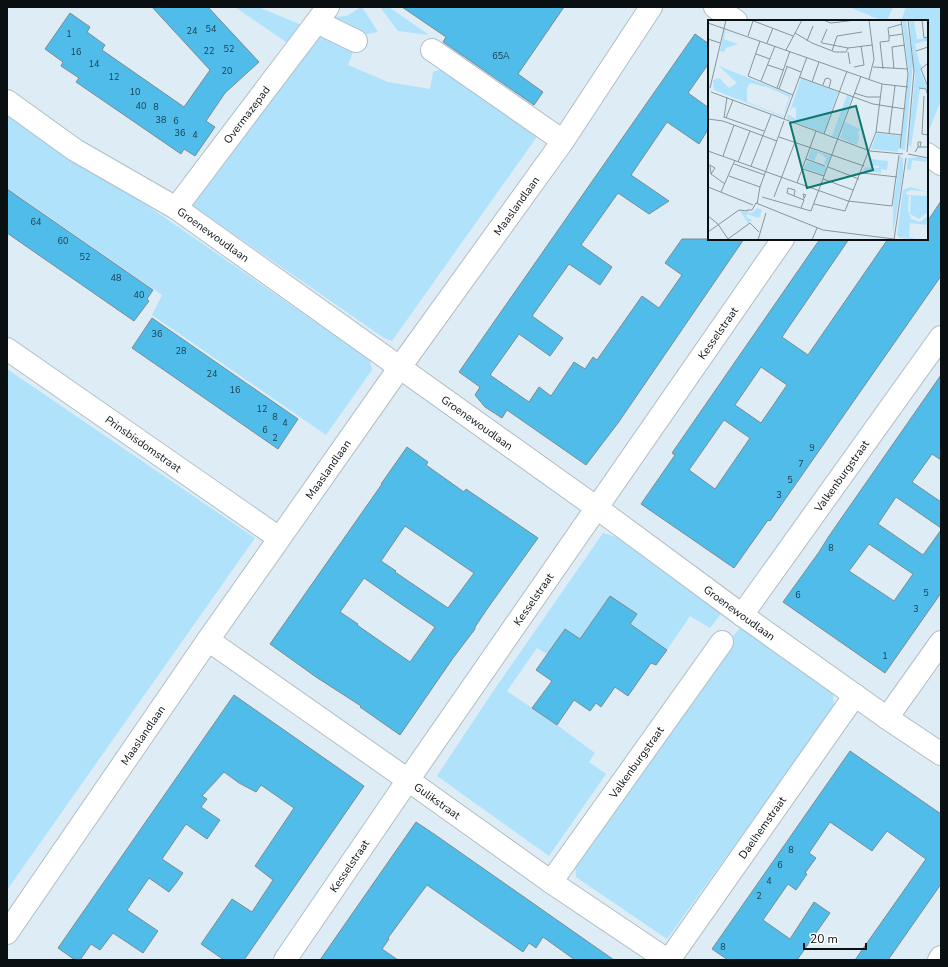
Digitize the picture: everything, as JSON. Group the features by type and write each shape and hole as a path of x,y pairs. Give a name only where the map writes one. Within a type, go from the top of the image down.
{"street":[{"name":"Maaslandlaan","path":"7,933 279,538 562,140 651,7"},
{"path":"715,7 734,20"},
{"name":"Overmazepad","path":"176,208 322,14 356,41"},
{"path":"432,50 562,140"},
{"name":"Groenewoudlaan","path":"7,101 75,150 176,208 597,508 742,615 887,718 941,754"},
{"path":"928,155 941,164"},
{"name":"Kesselstraat","path":"286,960 408,780 782,240"},
{"name":"Valkenburgstraat","path":"742,615 941,337"},
{"name":"Prinsbisdomstraat","path":"7,349 279,538"},
{"name":"Gulikstraat","path":"208,640 551,882 668,960"},
{"name":"Valkenburgstraat","path":"551,882 722,642"},
{"path":"887,718 941,642"},
{"name":"Daelhemstraat","path":"668,960 855,695"}],"shaded area":[{"path":"235,7 258,7 302,25 289,44"},
{"path":"361,7 378,32 359,36 348,65 388,82 430,89 433,72 447,67 541,131 392,341 384,338 189,203 329,17 347,16"},
{"path":"380,7 389,7 429,35 398,31"},
{"path":"849,7 893,7 887,20 881,20"},
{"path":"906,7 941,7 941,100 928,132 928,20 901,20"},
{"path":"7,108 370,360 372,370 326,435 152,315 162,295 16,194 7,206"},
{"path":"7,369 255,538 7,890"},
{"path":"603,533 616,537 721,614 710,628 690,616 667,650 654,641 651,645 580,639 565,629 547,654 537,648 507,691 595,753 589,762 606,774 549,856 437,776 492,693"},
{"path":"741,627 833,689 834,708 667,939 576,877 575,865 729,641"}],"building":[{"path":"152,7 208,7 259,62 225,93 206,121 215,127 195,156 184,149 181,154 76,82 79,78 61,66 63,62 45,49 70,13 90,27 87,32 105,45 102,50 184,107 210,70"},
{"path":"402,7 564,7 518,74 543,92 534,105 443,42 446,37"},
{"path":"695,34 708,43 708,64 688,93 708,107 708,130 699,144 667,122 631,175 669,201 649,214 618,193 581,245 612,267 600,285 569,264 532,316 563,338 550,356 519,334 490,375 529,402 539,387 551,396 574,362 585,369 593,357 597,360 642,296 659,308 682,275 665,263 682,239 743,240 618,423 586,465 507,410 502,418 485,407 475,395 480,387 459,372"},
{"path":"7,189 153,290 147,299 149,301 134,321 7,233"},
{"path":"941,201 941,276 770,521 768,520 734,568 641,504 675,455 672,453 819,240 848,240 782,337 808,355 887,240 928,240 928,220","holes":["761,367 787,385 761,423 735,405","724,420 750,438 715,489 689,470"]},
{"path":"152,318 298,419 278,449 132,348"},
{"path":"941,375 941,460 932,454 912,482 941,502 941,528 896,497 878,524 923,555 941,530 941,593 885,673 783,602","holes":["869,544 913,574 894,601 849,571"]},
{"path":"407,447 428,462 426,465 464,492 466,489 538,538 400,735 360,707 361,706 316,677 270,644","holes":["405,526 474,573 448,608 381,561","364,578 435,627 410,662 340,612"]},
{"path":"610,596 637,614 630,624 667,650 656,665 651,663 628,696 615,687 601,707 596,703 590,711 574,700 557,725 532,708 552,681 536,670 565,629 580,639"},
{"path":"234,695 364,786 244,960 224,960 201,944 232,899 252,912 273,880 255,866 294,808 261,785 256,792 239,783 224,772 202,796 207,799 201,807 220,820 207,839 186,824 162,859 183,873 169,892 149,878 127,910 158,931 143,953 113,933 100,950 91,944 80,960 75,960 58,948"},
{"path":"850,751 941,814 941,884 888,960 855,960 926,859 887,831 872,851 830,822 809,853 816,858 805,873 807,874 796,890 788,884 763,920 790,939 814,902 830,913 797,960 728,960 712,949"},
{"path":"416,822 614,960 575,960 543,937 536,948 529,943 523,952 427,885 388,938 389,939 382,949 398,960 320,960"}]}
